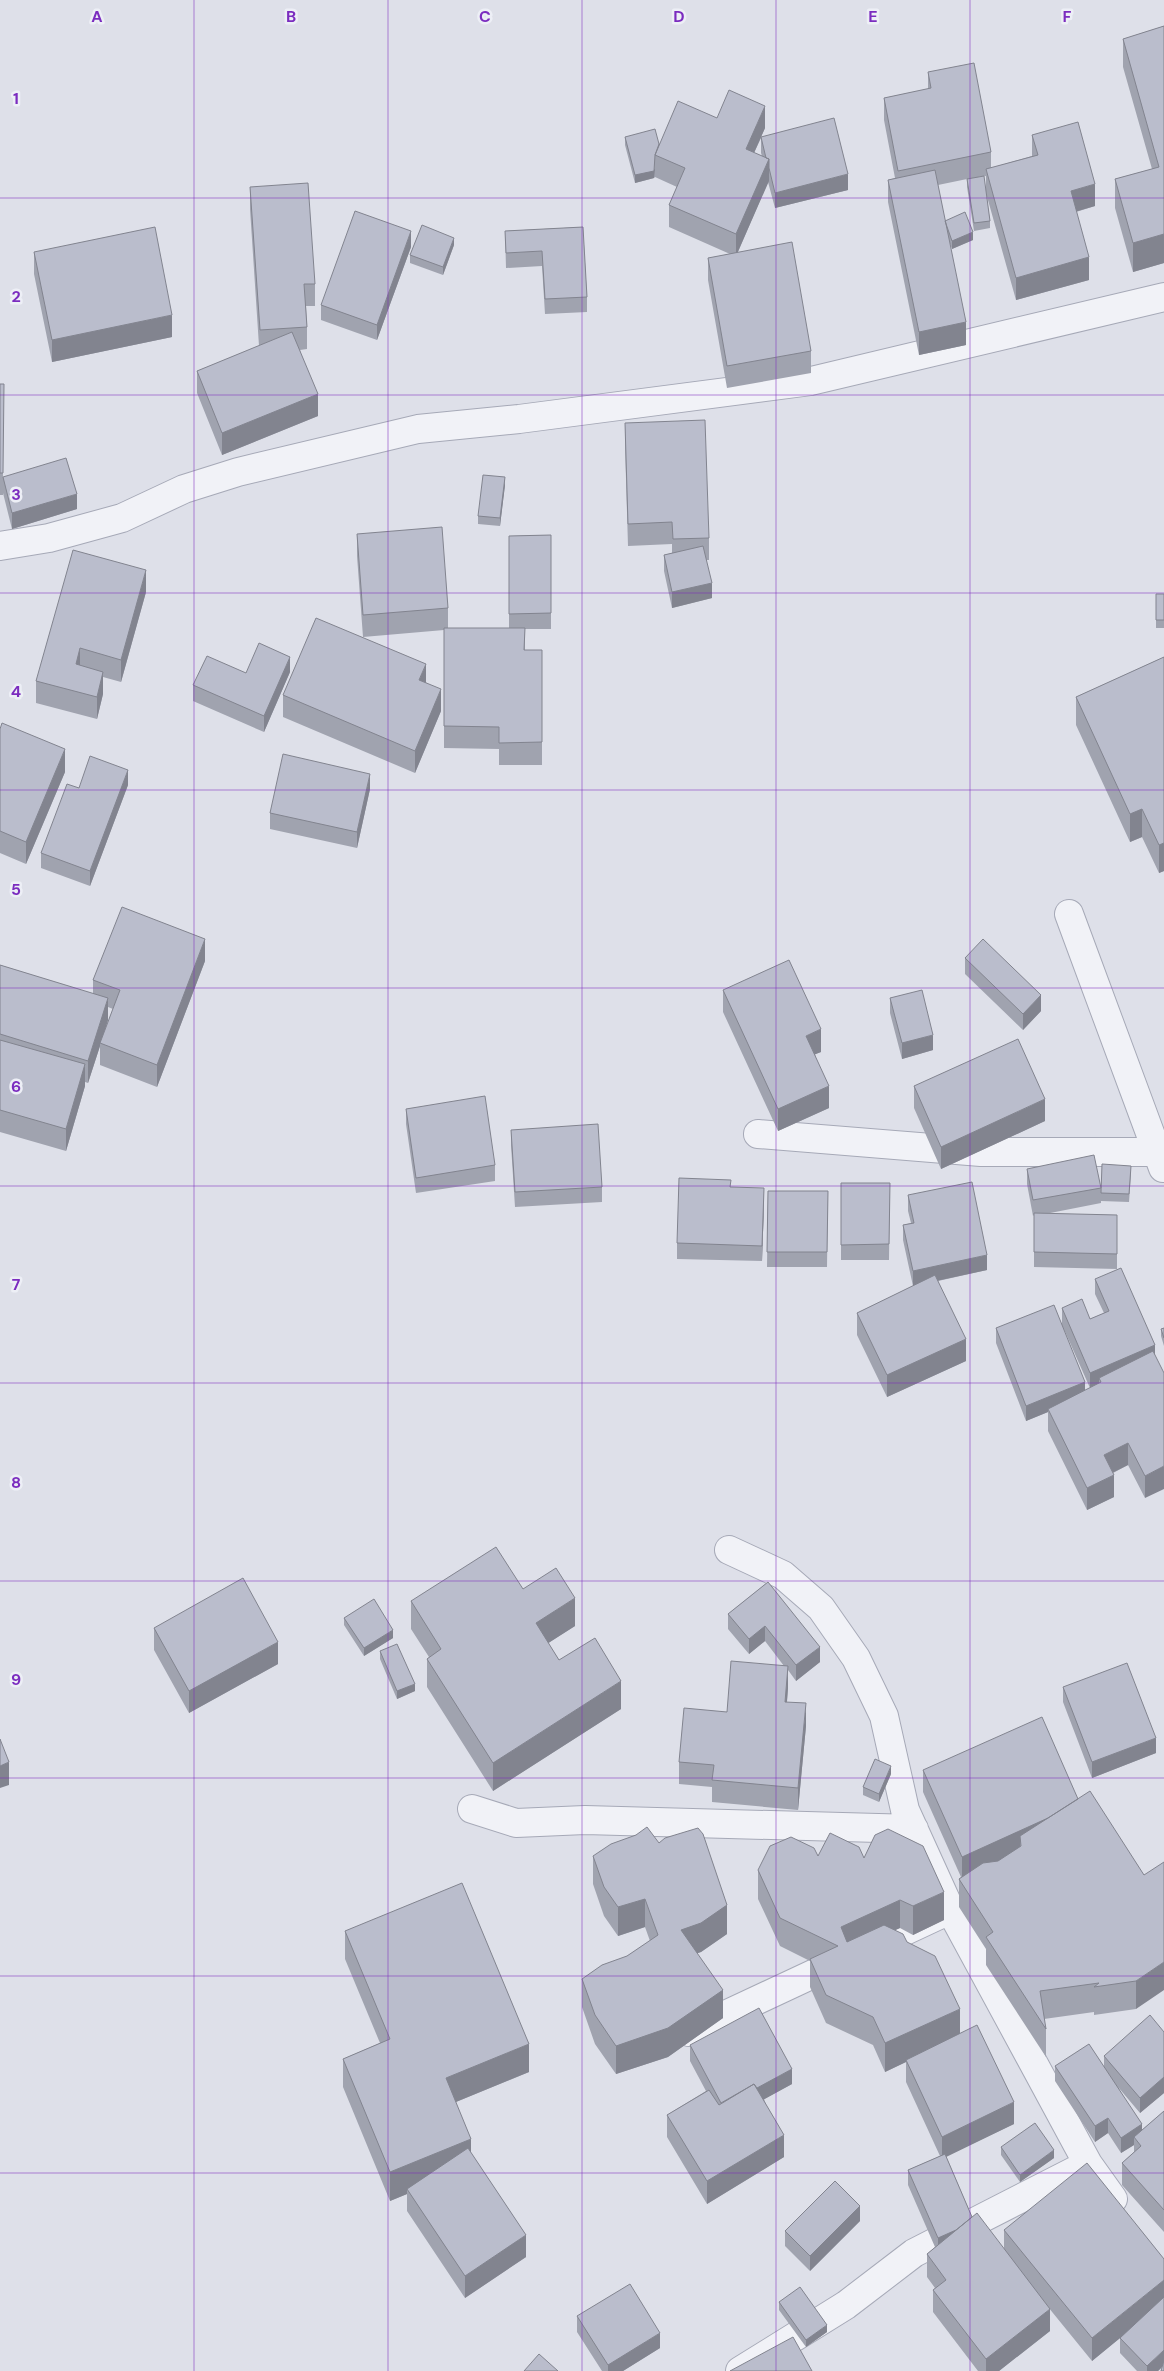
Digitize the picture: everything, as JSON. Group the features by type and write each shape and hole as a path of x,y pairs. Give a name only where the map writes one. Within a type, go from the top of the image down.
{"street":[{"path":"0,546 49,538 122,518 184,489 238,472 418,429 538,417 811,381 1164,297"},
{"path":"758,1134 980,1152 1161,1161 1069,914"},
{"path":"729,1550 783,1575 821,1608 856,1658 884,1716 905,1810 950,1909 1088,2164 1126,2218"},
{"path":"472,1809 516,1823 585,1820 914,1829"},
{"path":"689,2032 950,1909"},
{"path":"740,2371 846,2305 914,2253 1088,2164"}],"building":[{"path":"1164,26 1164,234 1133,243 1115,179 1159,167 1123,39"},
{"path":"974,63 991,152 898,171 884,98 931,88 928,72"},
{"path":"729,90 765,106 746,149 769,159 736,234 669,205 685,168 655,155 678,101 717,118"},
{"path":"834,118 848,174 775,193 769,168 769,159 766,158 761,137"},
{"path":"1078,122 1095,184 1071,191 1089,257 1016,278 986,169 1038,155 1032,135"},
{"path":"655,129 659,144 655,155 654,171 635,175 625,137"},
{"path":"935,170 966,322 919,332 888,180"},
{"path":"984,176 990,221 974,223 967,179"},
{"path":"308,183 315,284 304,284 307,327 260,330 250,187"},
{"path":"355,211 411,231 377,325 321,305"},
{"path":"965,212 973,232 952,241 945,221"},
{"path":"422,225 454,238 443,267 410,255"},
{"path":"155,227 172,315 52,340 34,252"},
{"path":"583,227 587,297 545,299 542,251 506,253 505,231"},
{"path":"792,242 811,351 727,366 708,258"},
{"path":"292,332 318,394 222,433 197,371"},
{"path":"0,384 4,384 3,473 0,473"},
{"path":"705,420 709,538 673,539 672,522 628,524 625,423"},
{"path":"66,458 77,494 12,513 3,477"},
{"path":"483,475 505,477 500,518 478,516"},
{"path":"442,527 448,608 363,615 357,534"},
{"path":"551,535 551,613 509,614 509,536"},
{"path":"703,546 712,583 672,592 664,555"},
{"path":"73,550 146,570 121,660 80,648 76,664 103,672 97,697 36,681"},
{"path":"1156,594 1164,594 1164,620 1156,620"},
{"path":"316,618 426,664 419,680 441,689 415,751 283,695"},
{"path":"444,628 525,628 524,650 542,650 542,742 499,743 499,727 444,726"},
{"path":"259,643 290,657 264,716 193,685 207,656 246,673"},
{"path":"1164,657 1164,843 1159,845 1142,809 1130,814 1076,697"},
{"path":"2,723 65,749 26,842 0,831 0,729"},
{"path":"283,754 370,774 357,832 270,813"},
{"path":"90,756 128,770 90,871 41,853 67,784 79,788"},
{"path":"122,907 205,939 157,1065 100,1043 120,990 93,980"},
{"path":"983,939 1041,995 1023,1014 965,958"},
{"path":"789,960 821,1029 806,1036 829,1086 778,1109 723,990"},
{"path":"0,965 108,998 88,1061 0,1034"},
{"path":"922,990 933,1035 902,1043 890,998"},
{"path":"1018,1039 1045,1099 941,1147 914,1086"},
{"path":"0,1040 85,1064 66,1129 0,1110"},
{"path":"485,1096 495,1165 416,1178 406,1109"},
{"path":"598,1124 602,1187 515,1192 511,1130"},
{"path":"1094,1155 1101,1188 1033,1200 1027,1169"},
{"path":"1102,1164 1131,1166 1129,1194 1101,1193"},
{"path":"679,1178 731,1180 730,1187 764,1188 762,1246 677,1243"},
{"path":"972,1182 987,1255 913,1271 903,1225 914,1223 908,1195"},
{"path":"841,1183 890,1183 889,1244 841,1245"},
{"path":"768,1191 828,1191 827,1252 767,1252"},
{"path":"1034,1213 1117,1215 1117,1254 1034,1252"},
{"path":"1121,1268 1155,1345 1090,1373 1062,1308 1082,1299 1090,1319 1109,1311 1095,1279"},
{"path":"935,1275 966,1339 887,1375 857,1313"},
{"path":"1054,1305 1085,1382 1026,1406 996,1328"},
{"path":"1153,1351 1164,1373 1164,1466 1145,1476 1128,1443 1104,1455 1114,1475 1087,1488 1048,1409 1101,1382 1099,1378"},
{"path":"496,1547 523,1589 556,1568 575,1598 536,1623 559,1660 595,1638 621,1681 493,1763 427,1659 441,1649 411,1601"},
{"path":"243,1578 278,1642 189,1691 154,1628"},
{"path":"768,1582 820,1647 796,1665 765,1626 749,1639 728,1614"},
{"path":"374,1599 393,1630 364,1648 344,1618"},
{"path":"397,1644 415,1684 397,1691 380,1651"},
{"path":"731,1661 788,1666 785,1702 806,1703 798,1788 712,1780 714,1765 679,1762 684,1708 727,1712"},
{"path":"1127,1663 1156,1738 1092,1762 1063,1687"},
{"path":"1042,1717 1078,1799 1048,1818 962,1857 923,1770"},
{"path":"0,1739 9,1762 0,1766"},
{"path":"875,1759 891,1766 879,1794 863,1787"},
{"path":"1090,1791 1144,1875 1164,1862 1164,1962 1136,1981 1094,1987 1099,1983 1040,1991 1046,2029 986,1937 993,1932 959,1879 983,1863 998,1861 1021,1846 1020,1836"},
{"path":"647,1827 659,1843 665,1838 698,1828 703,1834 727,1905 701,1923 681,1930 723,1990 668,2028 616,2046 595,2015 582,1979 602,1965 627,1956 658,1935 645,1899 618,1907 604,1887 593,1856 611,1844 636,1835"},
{"path":"888,1829 923,1846 944,1892 913,1906 900,1900 841,1927 847,1942 884,1925 903,1934 907,1942 935,1956 960,2009 885,2043 873,2017 826,1995 810,1959 838,1946 780,1918 758,1870 770,1846 791,1837 814,1848 818,1856 830,1833 859,1847 864,1858 875,1835"},
{"path":"462,1883 529,2044 446,2078 471,2139 390,2172 343,2059 390,2039 345,1931"},
{"path":"759,2008 792,2069 757,2088 754,2084 721,2103 690,2045"},
{"path":"1150,2015 1164,2032 1164,2077 1140,2098 1104,2056"},
{"path":"977,2025 1014,2102 942,2137 906,2060"},
{"path":"1089,2044 1142,2124 1121,2138 1108,2118 1095,2126 1055,2066"},
{"path":"754,2084 784,2135 707,2181 667,2115 709,2090 719,2105"},
{"path":"1164,2111 1164,2210 1122,2163 1141,2146 1134,2137"},
{"path":"1035,2123 1054,2150 1020,2175 1001,2147"},
{"path":"468,2148 526,2235 465,2276 407,2189"},
{"path":"945,2154 972,2217 956,2230 938,2238 908,2170"},
{"path":"1087,2163 1164,2259 1164,2280 1092,2338 1004,2230"},
{"path":"835,2181 860,2206 810,2256 785,2231"},
{"path":"977,2213 1050,2309 986,2359 933,2290 946,2280 927,2254"},
{"path":"630,2284 660,2333 608,2365 577,2316"},
{"path":"800,2287 827,2325 806,2340 779,2302"},
{"path":"1164,2297 1164,2350 1147,2366 1120,2338"},
{"path":"793,2337 812,2371 730,2371"},
{"path":"539,2354 558,2371 524,2371"},
{"path":"1164,2360 1164,2371 1161,2371"}]}
